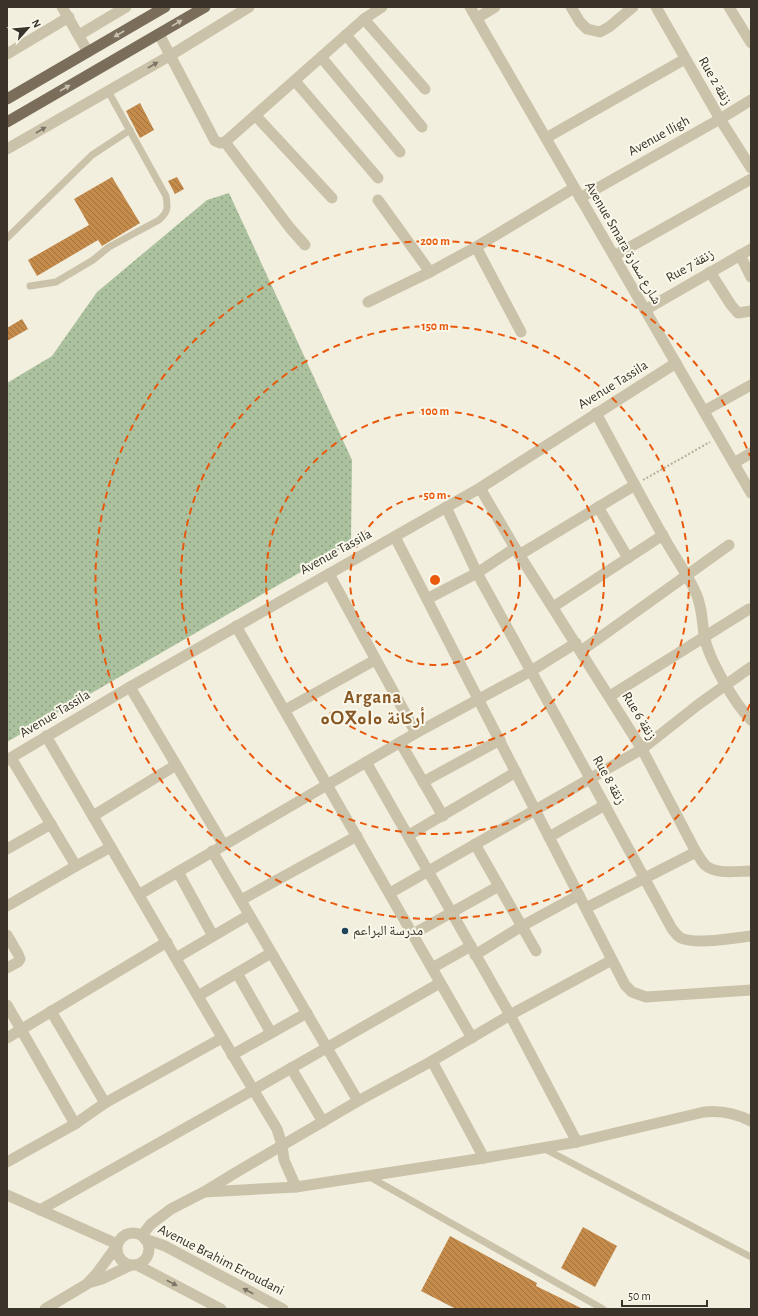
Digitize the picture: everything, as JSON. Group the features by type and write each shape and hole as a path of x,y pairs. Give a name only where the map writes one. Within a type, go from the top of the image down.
{"main road":[{"path":"7,99 165,7"},
{"path":"7,122 205,7"}],"street":[{"path":"62,7 88,52"},
{"path":"79,35 126,7"},
{"path":"7,149 171,55 249,7"},
{"path":"159,34 204,121 216,141 220,143 225,142 256,116 364,19 382,7"},
{"name":"Avenue Smara شارع سمارة","path":"470,7 751,493"},
{"path":"477,18 495,7"},
{"path":"571,7 580,22 587,29 600,32 609,27 633,7"},
{"name":"Rue 2 زنقة","path":"656,7 720,119 751,168"},
{"path":"729,7 751,43"},
{"path":"7,54 68,17"},
{"path":"364,19 425,89"},
{"path":"346,35 422,127"},
{"path":"321,57 400,152"},
{"path":"546,138 685,59"},
{"path":"295,80 378,178"},
{"name":"Avenue Iligh","path":"580,198 751,100"},
{"path":"256,116 332,198"},
{"path":"225,142 290,228 305,245"},
{"path":"614,256 751,180"},
{"path":"368,302 430,272 476,247 574,188"},
{"path":"378,200 430,272"},
{"path":"476,247 521,332"},
{"name":"Rue 7 زنقة","path":"645,310 751,249"},
{"path":"740,256 751,277"},
{"path":"710,272 731,305 738,313 751,311"},
{"name":"Avenue Tassila","path":"9,759 236,626 480,488 676,363"},
{"path":"704,411 751,385"},
{"path":"596,413 695,592 701,607 704,636 713,659 726,685 744,713 751,720"},
{"path":"734,463 751,453"},
{"path":"427,599 598,507 635,485"},
{"name":"Rue 6 زنقة","path":"480,488 517,551 610,696 642,749 696,852 705,865 712,869 722,871 751,871"},
{"path":"598,507 628,558"},
{"name":"Rue 8 زنقة","path":"446,508 477,573 672,929 679,937 689,940 751,936"},
{"path":"553,607 663,535"},
{"path":"395,537 628,989 641,996 751,990"},
{"path":"140,894 416,732 578,647 686,576 729,545"},
{"path":"329,574 416,732"},
{"path":"610,696 749,609"},
{"path":"236,626 328,784 472,1038"},
{"path":"284,710 375,660"},
{"path":"390,893 642,749 699,704 751,667"},
{"path":"130,687 223,844"},
{"path":"46,736 140,894 222,1038 277,1129 282,1145 284,1160 296,1187"},
{"path":"424,782 500,740"},
{"path":"400,742 443,816"},
{"path":"9,759 76,866"},
{"path":"366,762 430,871 510,1015 577,1142"},
{"path":"93,816 176,765"},
{"path":"409,835 516,772"},
{"path":"549,837 605,805"},
{"path":"7,849 51,824"},
{"path":"241,900 357,836"},
{"path":"475,844 536,951"},
{"path":"7,906 111,847"},
{"path":"212,851 358,1101"},
{"path":"586,908 696,852"},
{"path":"178,872 213,936"},
{"path":"413,934 499,886"},
{"path":"432,968 522,926 579,895"},
{"path":"176,958 249,915"},
{"path":"7,936 20,959 18,962 7,968"},
{"path":"7,1038 167,942"},
{"path":"198,996 271,953"},
{"path":"144,1237 151,1224 171,1209 204,1192 358,1101 432,1061 510,1015 612,960"},
{"path":"237,973 271,1033"},
{"path":"40,1210 440,983"},
{"path":"7,1005 75,1124"},
{"path":"52,1011 105,1103"},
{"path":"232,1055 307,1013"},
{"path":"7,1162 75,1124 105,1103 222,1038"},
{"path":"432,1061 484,1158"},
{"path":"292,1068 323,1122"},
{"path":"204,1192 296,1187 484,1158 577,1142 704,1112 723,1111 735,1113 751,1121"},
{"path":"7,1195 116,1246"},
{"path":"45,1309 87,1284 145,1260 149,1252 149,1247 144,1237 134,1232 125,1234 121,1237 97,1273 87,1284"},
{"name":"Avenue Brahim Erroudani","path":"144,1237 165,1246 283,1309"},
{"path":"116,1246 118,1257 126,1264 134,1265 220,1309"}],"lane":[{"path":"30,286 56,282 94,260 109,247 159,220 165,215 168,206 166,196 108,91"},
{"path":"7,238 92,155 130,130"},
{"path":"543,1148 751,1257"},
{"path":"368,1176 603,1309"}],"path":[{"path":"635,485 719,437"}],"green space":[{"path":"229,193 352,460 351,543 7,742 7,383 52,356 97,292 207,200"}],"building":[{"path":"140,103 154,130 140,138 126,111"},
{"path":"112,177 140,223 102,246 98,240 37,276 28,260 89,225 74,199"},
{"path":"177,177 184,189 175,194 168,181"},
{"path":"22,319 28,329 7,341 7,328"},
{"path":"583,1227 617,1246 595,1287 561,1268"},
{"path":"450,1236 537,1283 536,1286 583,1309 456,1309 421,1291"}],"place":[{"name":"مدرسة البراعم","path":"345,931"}],"district":[{"name":"Argana ⴰⵔⴳⴰⵏⴰ أركانة","path":"373,708"}]}
